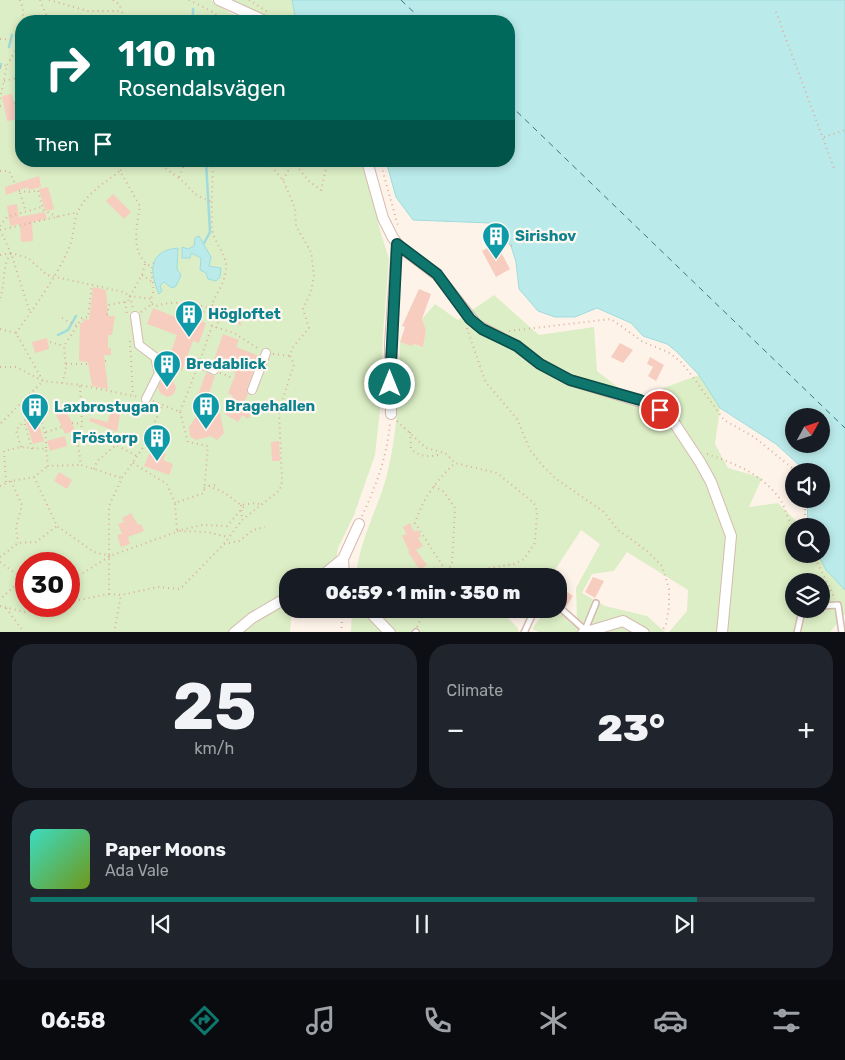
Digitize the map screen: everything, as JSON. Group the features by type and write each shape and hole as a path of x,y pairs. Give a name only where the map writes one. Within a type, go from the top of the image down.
{"street":[{"path":"219,0 252,15"},
{"path":"369,167 386,225 397,244 437,274 470,319 482,329 517,346 540,364 570,380 652,405 675,424 711,482 731,536 722,632"},
{"path":"391,414 390,344 397,244"},
{"path":"131,318 139,345 155,357 159,374 146,399"},
{"path":"252,390 266,353"},
{"path":"200,363 214,370"},
{"path":"331,568 343,558 359,524"},
{"path":"343,558 344,568"},
{"path":"234,632 252,618 279,602"},
{"path":"376,618 390,632"},
{"path":"584,632 623,621 644,632"}],"lane":[{"path":"567,615 584,632 596,603"},
{"path":"830,605 838,605 842,632"},
{"path":"524,632 531,618"},
{"path":"797,632 800,618"}],"path":[{"path":"20,0 24,8 23,15"},
{"path":"40,0 46,15"},
{"path":"49,0 88,11 121,11"},
{"path":"113,0 120,5 121,11 125,15"},
{"path":"189,0 217,15"},
{"path":"249,0 262,6 272,15"},
{"path":"776,12 835,171"},
{"path":"2,39 15,40"},
{"path":"0,99 7,65 15,51"},
{"path":"1,67 7,65"},
{"path":"4,81 15,78"},
{"path":"0,106 4,105"},
{"path":"823,137 845,130"},
{"path":"16,333 54,277 70,247 78,212 100,185 120,171 122,167"},
{"path":"163,167 166,171 179,177 192,195 212,202"},
{"path":"179,177 183,167"},
{"path":"175,503 204,493 208,446 188,442 180,412 200,363 212,326 209,318 209,308 220,290 227,268 213,233 213,167"},
{"path":"80,600 109,594 121,595 158,587 180,589 224,544 242,520 280,490 282,481 279,410 294,364 290,356 293,347 309,328 303,309 311,292 314,275 311,252 296,226 295,208 283,180 272,167"},
{"path":"283,180 290,167"},
{"path":"297,167 321,190 325,167"},
{"path":"382,167 398,224 397,244"},
{"path":"0,171 10,171 15,183"},
{"path":"120,171 140,206 135,234 137,248 145,264 152,267"},
{"path":"26,212 19,192 38,190 43,210 59,218"},
{"path":"0,226 7,217 42,207"},
{"path":"30,313 11,253 0,230 59,218 78,212"},
{"path":"511,246 515,242"},
{"path":"0,298 4,289 2,280 4,267 11,253"},
{"path":"0,255 11,253 28,258 48,275 54,277 92,284 130,296 151,299"},
{"path":"152,304 153,291 150,274 156,259"},
{"path":"108,314 109,305 128,301 142,275 145,264"},
{"path":"142,275 152,282"},
{"path":"62,383 66,364 64,346 82,318 88,317 92,284"},
{"path":"130,296 131,318"},
{"path":"125,302 131,318"},
{"path":"131,318 152,304 156,306 165,303 185,303 209,308"},
{"path":"212,305 223,311 216,328"},
{"path":"62,318 77,326"},
{"path":"470,319 467,327 468,332 485,381 517,419 530,450 555,478 604,512 617,529 647,551 662,566 669,589 669,607 666,624 661,632"},
{"path":"495,335 503,331 611,319 643,342 668,352 690,373 724,420 754,437 786,463"},
{"path":"212,326 234,333 266,353 290,356"},
{"path":"0,328 16,333 43,381"},
{"path":"129,335 133,396"},
{"path":"50,342 64,346"},
{"path":"66,364 88,364"},
{"path":"0,368 16,367 43,381 80,385 133,396 163,404 180,412"},
{"path":"214,370 233,378"},
{"path":"0,424 43,381"},
{"path":"80,385 82,424 78,445 81,465"},
{"path":"28,396 41,417 46,432 48,466"},
{"path":"109,594 109,506 122,478 133,464 163,404"},
{"path":"21,447 16,430 35,410"},
{"path":"391,414 426,448 445,454 456,463 497,474 515,486 534,503 537,525 534,543 524,559 514,564 490,568"},
{"path":"359,524 377,483 384,461 391,414"},
{"path":"24,421 32,449"},
{"path":"72,423 82,424"},
{"path":"46,432 62,428"},
{"path":"410,432 411,449 416,453 433,456 445,454"},
{"path":"94,469 97,461 116,445 137,456"},
{"path":"0,452 21,447 46,449"},
{"path":"4,451 6,482"},
{"path":"695,454 702,452 742,466 766,484 780,500 788,518"},
{"path":"0,486 6,482 34,477 48,466 76,463 122,478"},
{"path":"443,568 415,523 434,486 456,463"},
{"path":"133,464 167,484 175,503 177,531"},
{"path":"34,477 57,526 94,552 110,556"},
{"path":"11,481 22,505 16,527 18,543"},
{"path":"204,488 215,485"},
{"path":"209,486 225,493 241,505 262,505"},
{"path":"434,486 444,492 455,508 452,563 450,568"},
{"path":"80,574 110,556 177,531 202,525 227,526 246,504"},
{"path":"241,505 242,520"},
{"path":"0,557 18,543 36,542 57,526"},
{"path":"224,544 239,541 253,530 266,527"},
{"path":"177,531 207,532 228,537"},
{"path":"0,562 15,573"},
{"path":"817,563 838,605"},
{"path":"0,599 15,586"},
{"path":"114,632 121,595"},
{"path":"0,606 15,610"},
{"path":"6,608 23,631"},
{"path":"341,632 342,618"},
{"path":"416,632 422,618"}],"green space":[{"path":"0,0 211,0 236,15 15,15 15,167 365,167 369,174 379,227 389,259 383,334 380,410 375,455 354,515 338,548 335,568 279,568 279,618 291,618 290,632 0,632"},
{"path":"228,0 292,0 295,15 257,15"},
{"path":"494,295 539,335 594,327 597,371 633,399 699,375 720,408 715,444 728,468 762,478 749,507 778,503 793,518 785,518 785,563 823,563 830,573 785,573 785,618 830,618 830,573 845,590 845,614 830,632 669,632 687,611 688,590 627,552 614,571 592,574 582,593 605,606 647,616 665,632 539,632 532,629 540,618 567,618 567,616 577,618 576,588 600,544 581,530 556,568 357,568 360,552 385,482 393,447 398,395 400,342 411,346 414,344 423,347 426,330 422,319 435,304 458,320"},
{"path":"352,618 508,618 518,628 519,632 351,632"}],"water":[{"path":"292,0 845,0 845,590 826,570 822,563 830,563 830,518 808,518 807,508 830,508 830,463 797,463 786,453 830,453 830,408 785,408 785,452 776,444 720,408 699,375 676,351 667,344 643,336 631,323 597,308 575,317 555,317 538,311 519,289 516,262 511,246 490,223 413,220 396,197 388,167 515,167 515,15 295,15"},
{"path":"199,236 211,257 209,266 221,268 220,277 216,281 208,279 206,273 200,270 201,258 191,253 190,258 182,258 182,247 188,249 194,246 195,238"},
{"path":"178,248 177,269 181,275 176,286 172,288 164,282 160,286 162,291 159,294 153,271 156,258 168,250"}],"building":[{"path":"12,94 15,106 15,120 7,121 2,96"},
{"path":"39,176 41,187 28,190 28,187 6,195 5,187"},
{"path":"48,187 54,209 45,211 39,189"},
{"path":"113,194 131,212 124,219 106,201"},
{"path":"17,204 19,217 45,212 47,219 32,222 33,241 21,242 20,224 10,226 7,206"},
{"name":"Sirishov","path":"496,243 510,269 496,277 482,251"},
{"path":"93,287 106,290 108,316 115,316 112,335 108,335 108,348 111,348 111,355 104,355 108,389 92,386 88,362 79,361 80,323 83,323 83,319 89,320"},
{"path":"419,289 431,294 422,319 426,330 423,347 414,344 411,346 400,342 405,327 402,326"},
{"name":"Högloftet","path":"189,305 205,311 201,321 206,323 199,343 193,341 182,371 166,365 177,335 147,324 153,308 183,320"},
{"path":"224,309 238,316 242,326 222,316"},
{"path":"223,334 239,340 236,347 259,356 247,388 248,393 243,406 252,413 248,419 242,415 238,422 225,414 233,396 228,393 236,373 218,366 218,362 214,360"},
{"path":"47,338 49,349 35,353 32,342"},
{"path":"620,343 633,350 623,363 611,357"},
{"path":"650,357 664,365 656,381 648,376 653,367 647,364"},
{"name":"Bredablick","path":"176,373 173,381 176,387 174,394 168,397 161,394 158,388 161,381"},
{"path":"206,373 215,376 207,399 198,395"},
{"path":"111,406 121,408 117,432 89,421 90,418 108,422"},
{"path":"65,408 75,430 65,434 55,412"},
{"name":"Bragehallen","path":"213,413 216,415 220,413 224,433 217,440 211,436 196,440 190,436 189,427 197,415 211,417"},
{"name":"Laxbrostugan","path":"37,418 44,441 33,444 26,422"},
{"path":"65,436 67,446 50,451 47,441"},
{"path":"279,441 280,461 272,461 271,442"},
{"name":"Fröstorp","path":"156,450 166,454 163,460 173,464 169,475 144,466 149,454"},
{"path":"59,472 72,480 67,489 54,481"},
{"path":"131,513 138,525 141,524 144,531 128,537 130,544 121,547 117,535 122,534 118,524 124,522 122,518"},
{"path":"410,523 414,532 418,530 421,536 418,538 423,546 416,550 427,565 423,568 419,568 408,552 402,536 406,534 408,537 403,527"},
{"path":"593,577 604,581 595,598 585,592"},
{"path":"567,592 573,596 567,605"}],"waterway":[{"path":"193,9 193,15"},
{"path":"9,47 12,35"},
{"path":"0,68 1,64"},
{"path":"204,243 210,232 206,167"},
{"path":"58,335 68,330 76,316"}],"ferry route":[{"path":"401,0 417,15"},
{"path":"515,110 845,428"}],"place":[{"name":"Sirishov","path":"496,260"},
{"name":"Högloftet","path":"189,338"},
{"name":"Bredablick","path":"167,388"},
{"name":"Bragehallen","path":"206,430"},
{"name":"Laxbrostugan","path":"35,431"},
{"name":"Fröstorp","path":"157,462"}],"route":[{"path":"390,384 394,262 397,244 437,274 454,294 470,319 482,329 517,346 540,364 570,380 640,400 660,410"}]}
